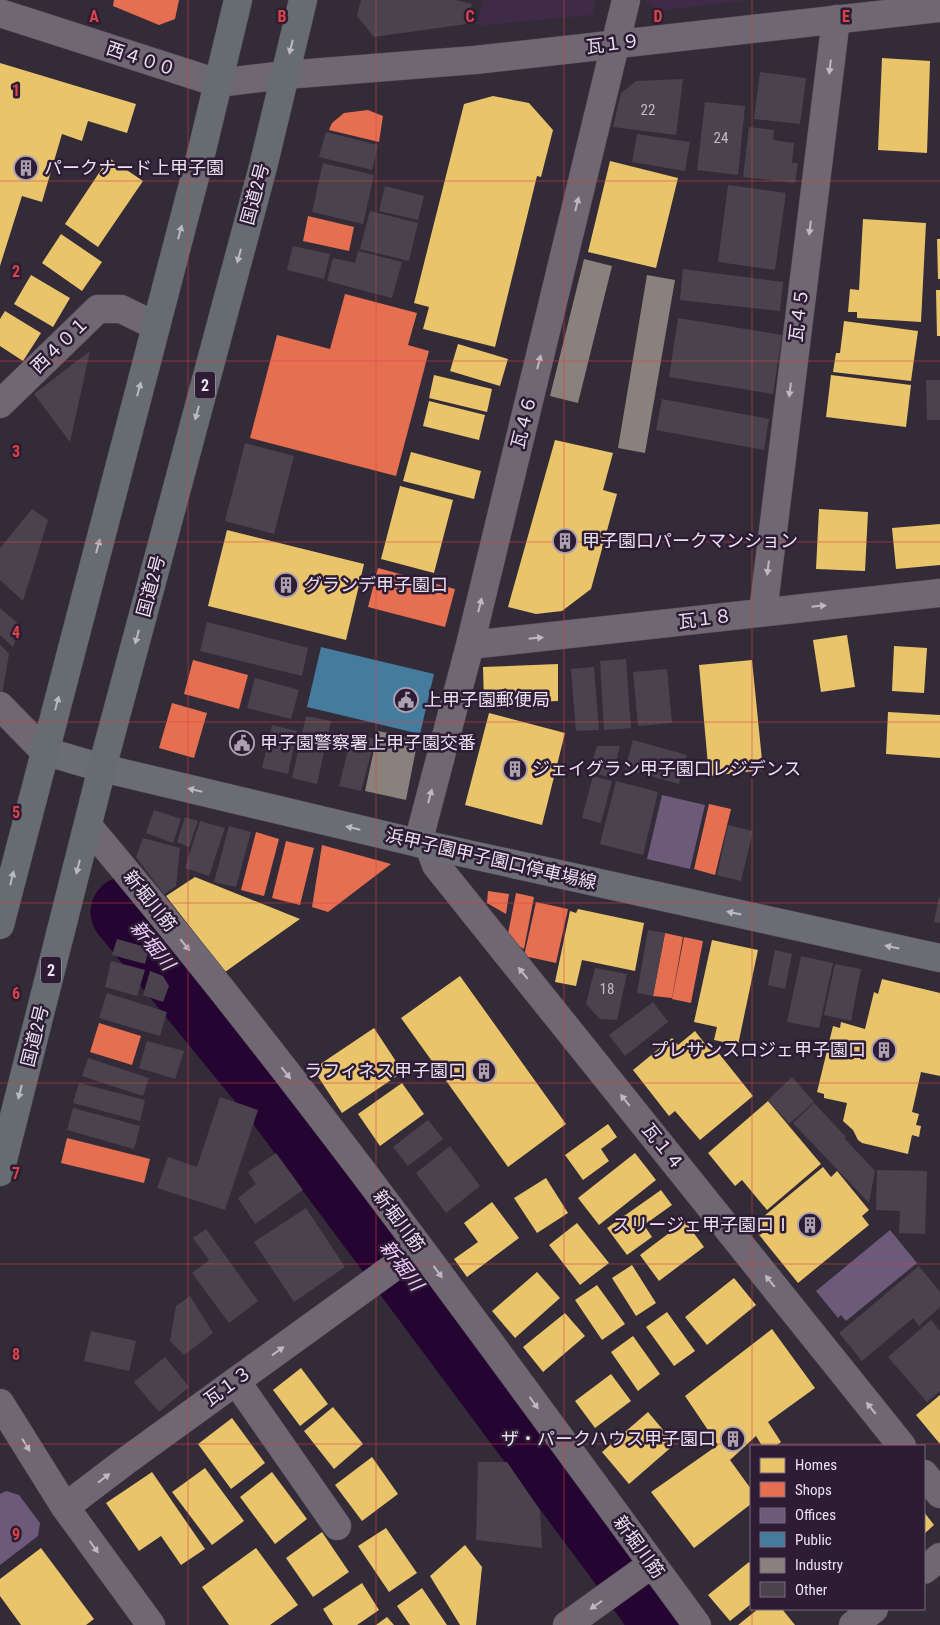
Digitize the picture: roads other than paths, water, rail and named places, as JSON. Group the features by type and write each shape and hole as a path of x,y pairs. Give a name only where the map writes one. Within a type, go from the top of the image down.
{"highway":[{"path":"0,925 156,326 238,0"},
{"name":"国道2号","path":"0,1172 102,768 260,176 303,0"}],"main road":[{"name":"浜甲子園甲子園口停車場線","path":"44,751 102,768 423,844 940,958"}],"street":[{"name":"瓦４６","path":"423,844 626,0"},
{"name":"瓦１９","path":"285,75 475,60 836,18 940,8"},
{"name":"西４００","path":"0,14 218,83 285,75"},
{"name":"瓦４５","path":"763,612 836,18"},
{"name":"西４０１","path":"0,404 98,309 121,309 156,326"},
{"name":"瓦１８","path":"470,645 940,593"},
{"path":"0,706 44,751"},
{"name":"新堀川筋","path":"88,826 224,994 407,1257 639,1574 697,1625"},
{"name":"瓦１４","path":"423,844 436,864 901,1445"},
{"name":"瓦１３","path":"65,1507 407,1257"},
{"path":"236,1381 338,1526"},
{"path":"0,1404 65,1507 151,1625"},
{"path":"925,1475 940,1494"},
{"path":"925,1569 940,1557"},
{"path":"567,1625 639,1574"},
{"path":"853,1625 873,1610"}],"waterway":[{"name":"新堀川","path":"126,912 278,1098 625,1564 668,1625"}],"place":[{"name":"パークナード上甲子園","path":"26,168"},
{"name":"甲子園口パークマンション","path":"565,541"},
{"name":"グランデ甲子園口","path":"286,585"},
{"name":"上甲子園郵便局","path":"406,700"},
{"name":"甲子園警察署上甲子園交番","path":"242,743"},
{"name":"ジェイグラン甲子園口レジデンス","path":"515,769"},
{"name":"プレサンスロジェ甲子園口","path":"884,1050"},
{"name":"ラフィネス甲子園口","path":"484,1071"},
{"name":"スリージェ甲子園口Ⅰ","path":"810,1225"},
{"name":"ザ・パークハウス甲子園口","path":"733,1439"}]}
